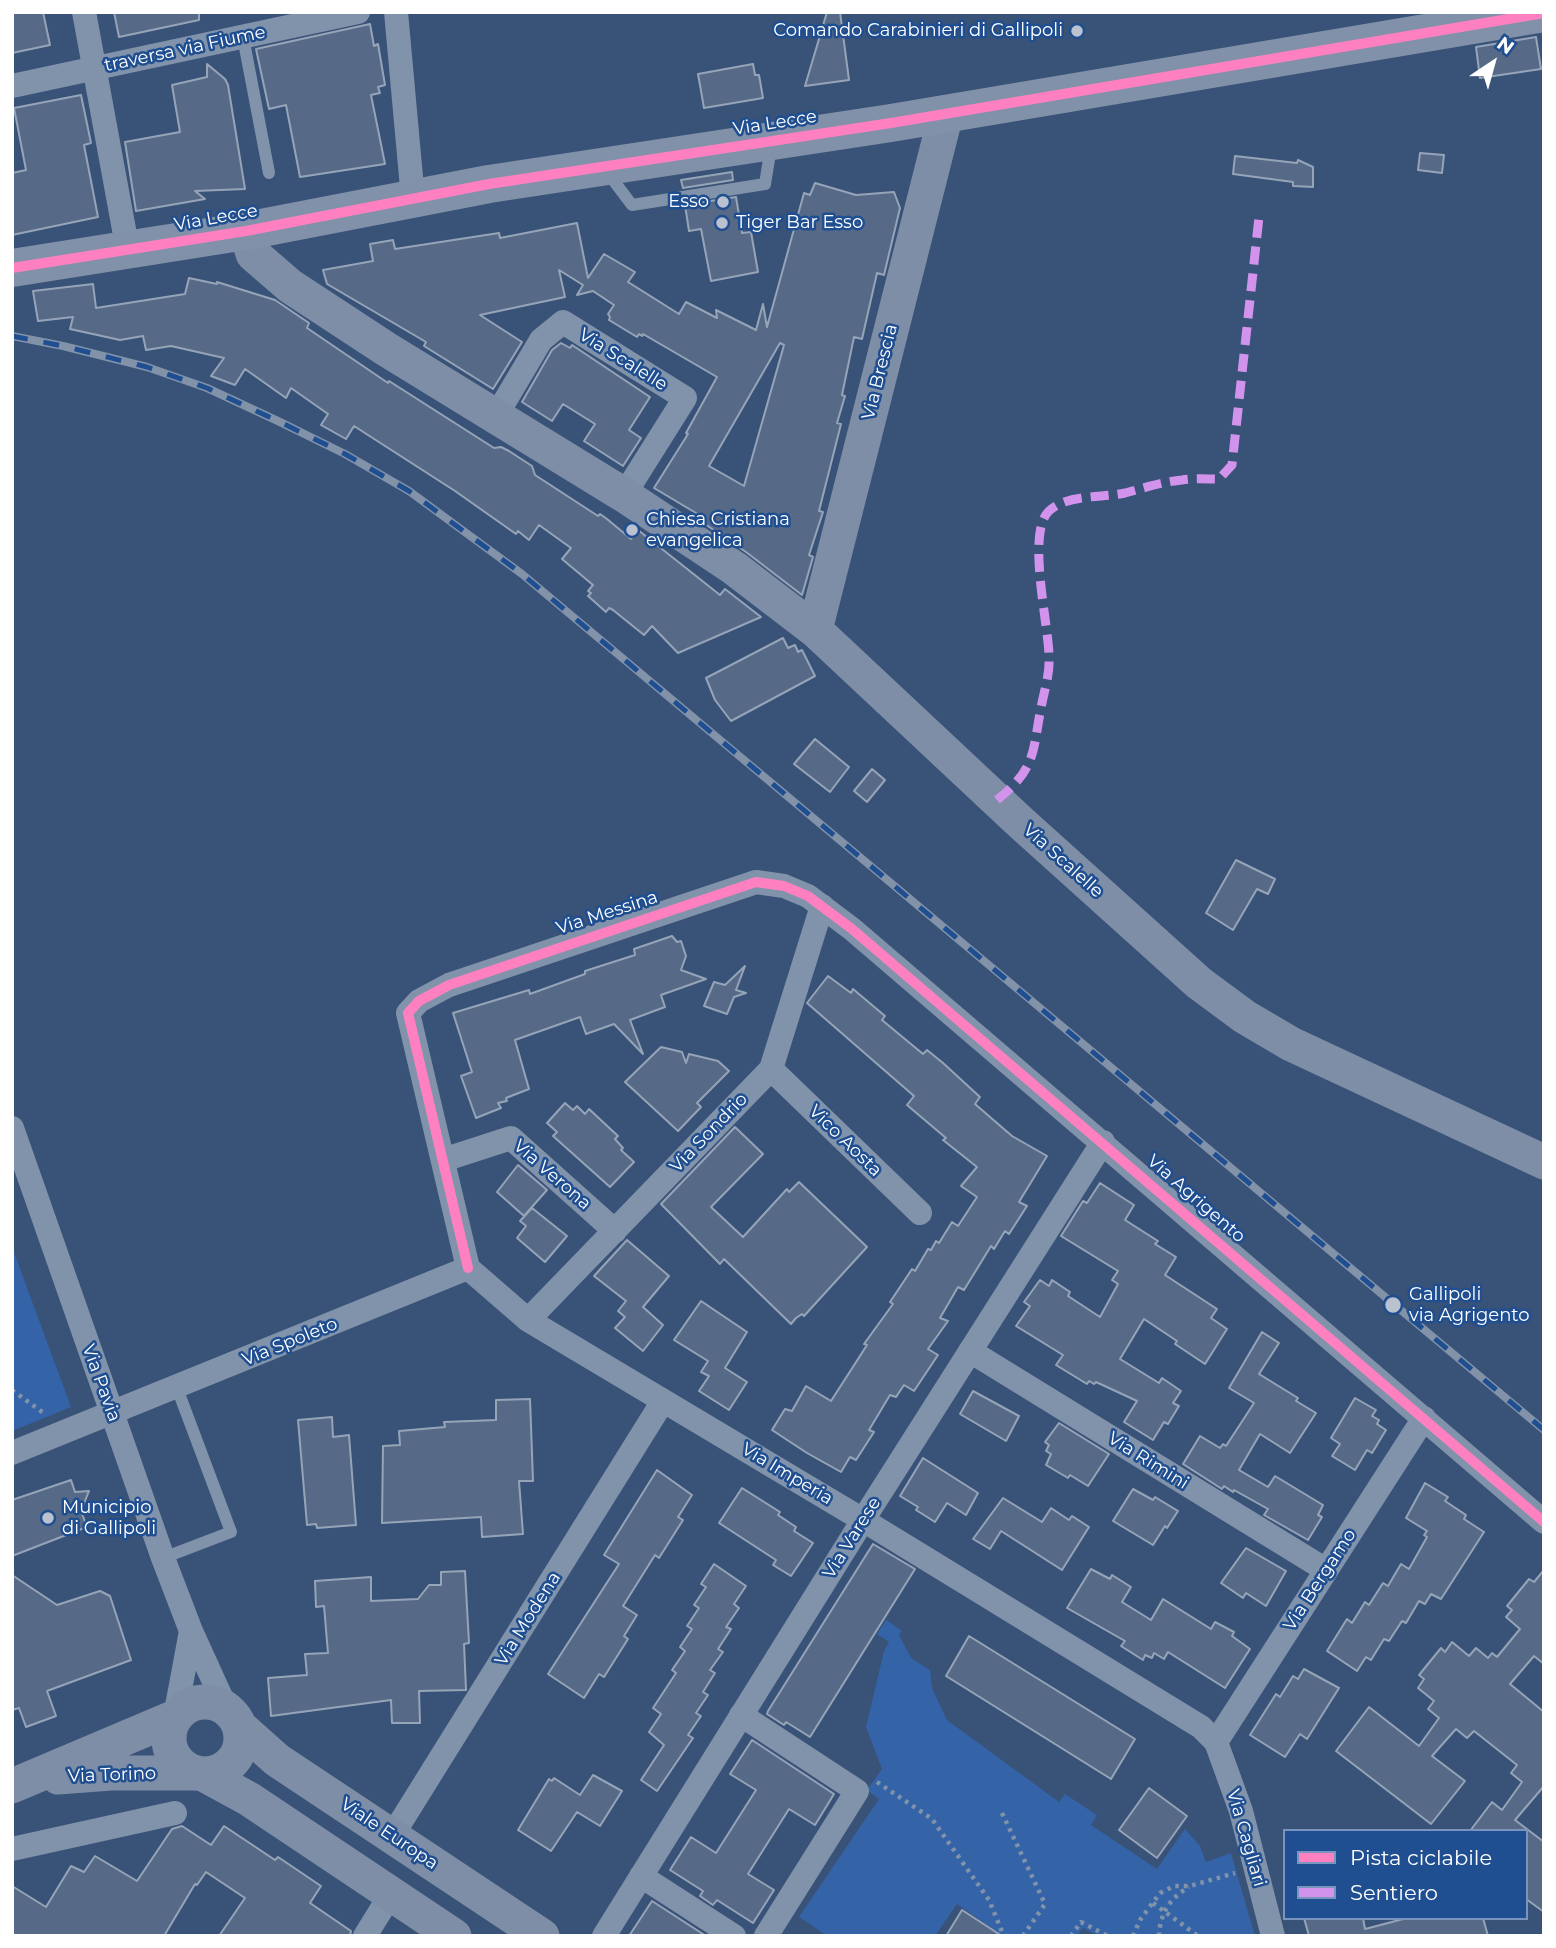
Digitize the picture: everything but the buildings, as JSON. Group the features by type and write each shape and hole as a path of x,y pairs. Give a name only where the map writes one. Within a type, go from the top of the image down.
{"main road":[{"name":"Via Lecce","path":"12,268 246,231 602,166 946,114 1544,12"},
{"name":"Via Brescia","path":"815,630 946,114"},
{"name":"Via Scalelle","path":"246,231 253,254 290,286 624,495 734,568 815,630 1039,839 1199,983 1245,1017 1292,1044 1544,1162"},
{"path":"200,1774 216,1773 235,1760 240,1750 233,1718 204,1701 183,1709 170,1727 170,1750 176,1760 200,1774 249,1799 454,1936"},
{"name":"Via Torino","path":"21,1783 175,1717"},
{"name":"Viale Europa","path":"233,1718 277,1760 542,1936"},
{"name":"Via Torino","path":"21,1783 111,1773 200,1774"},
{"path":"379,1885 405,1844"}],"street":[{"path":"84,12 128,251"},
{"name":"traversa via Fiume","path":"12,86 358,12"},
{"path":"396,12 413,199"},
{"name":"Via Scalelle","path":"496,416 541,340 563,322 685,398 624,495"},
{"name":"Via Messina","path":"443,1160 408,1013 419,1001 449,985 756,882 784,886 808,896 822,906"},
{"name":"Via Sondrio","path":"528,1320 771,1069 822,906"},
{"name":"Via Agrigento","path":"822,906 1103,1142 1544,1522"},
{"name":"Vico Aosta","path":"771,1069 920,1213"},
{"name":"Via Pavia","path":"13,1133 163,1558 191,1631 233,1718"},
{"name":"Via Verona","path":"443,1160 511,1138 615,1231"},
{"name":"Via Varese","path":"604,1936 1103,1142"},
{"path":"443,1160 468,1268"},
{"name":"Via Spoleto","path":"12,1453 468,1268"},
{"name":"Via Imperia","path":"468,1268 528,1320 1184,1715 1216,1742"},
{"name":"Via Rimini","path":"970,1351 1326,1570"},
{"name":"Via Modena","path":"405,1844 663,1401"},
{"name":"Via Bergamo","path":"1216,1742 1424,1418"},
{"path":"175,1717 191,1631"},
{"path":"741,1715 857,1791 766,1936"},
{"name":"Via Cagliari","path":"1216,1742 1241,1811 1273,1936"},
{"path":"12,1849 175,1813"},
{"path":"641,1876 734,1936"},
{"path":"365,1936 379,1885"}],"lane":[{"path":"243,37 269,173"},
{"path":"163,1558 231,1532 177,1388"}],"path":[{"path":"12,1390 45,1415"},
{"path":"871,1777 932,1819 989,1900 1006,1936"},
{"path":"1002,1813 1045,1903 1023,1936"},
{"path":"1133,1936 1160,1893 1174,1886 1190,1886 1256,1869"},
{"path":"1159,1936 1164,1911 1179,1893 1190,1886"},
{"path":"1153,1903 1198,1936"},
{"path":"1071,1936 1080,1922 1108,1936"}],"shaded area":[{"path":"12,1247 71,1407 12,1431"},
{"path":"886,1620 902,1631 899,1635 911,1658 930,1670 932,1688 947,1720 1059,1802 1065,1794 1097,1815 1091,1825 1157,1869 1185,1829 1200,1846 1206,1862 1231,1853 1255,1936 1099,1936 1083,1928 1077,1936 1003,1936 957,1904 935,1936 827,1936 799,1917 879,1799 867,1790 882,1769 866,1727 884,1651 889,1642 877,1634"}],"railway":[{"path":"12,336 147,367 207,388 345,454 409,491 522,574 1544,1430"}],"marked path":[{"path":"997,800 1020,778 1027,767 1034,746 1047,680 1048,643 1040,580 1039,538 1042,522 1049,511 1075,499 1125,493 1175,481 1219,479 1232,465 1259,217"}],"cycle path":[{"path":"12,268 246,231 489,184 891,123 1544,13"},
{"path":"468,1268 408,1013 419,1001 449,985 756,882 784,886 808,896 852,929 1544,1522"}],"place":[{"name":"Comando Carabinieri di Gallipoli","path":"1077,31"},
{"name":"Esso","path":"723,202"},
{"name":"Tiger Bar Esso","path":"722,223"},
{"name":"Chiesa Cristiana evangelica","path":"632,530"},
{"name":"Gallipoli via Agrigento","path":"1393,1305"},
{"name":"Municipio di Gallipoli","path":"48,1518"}]}
